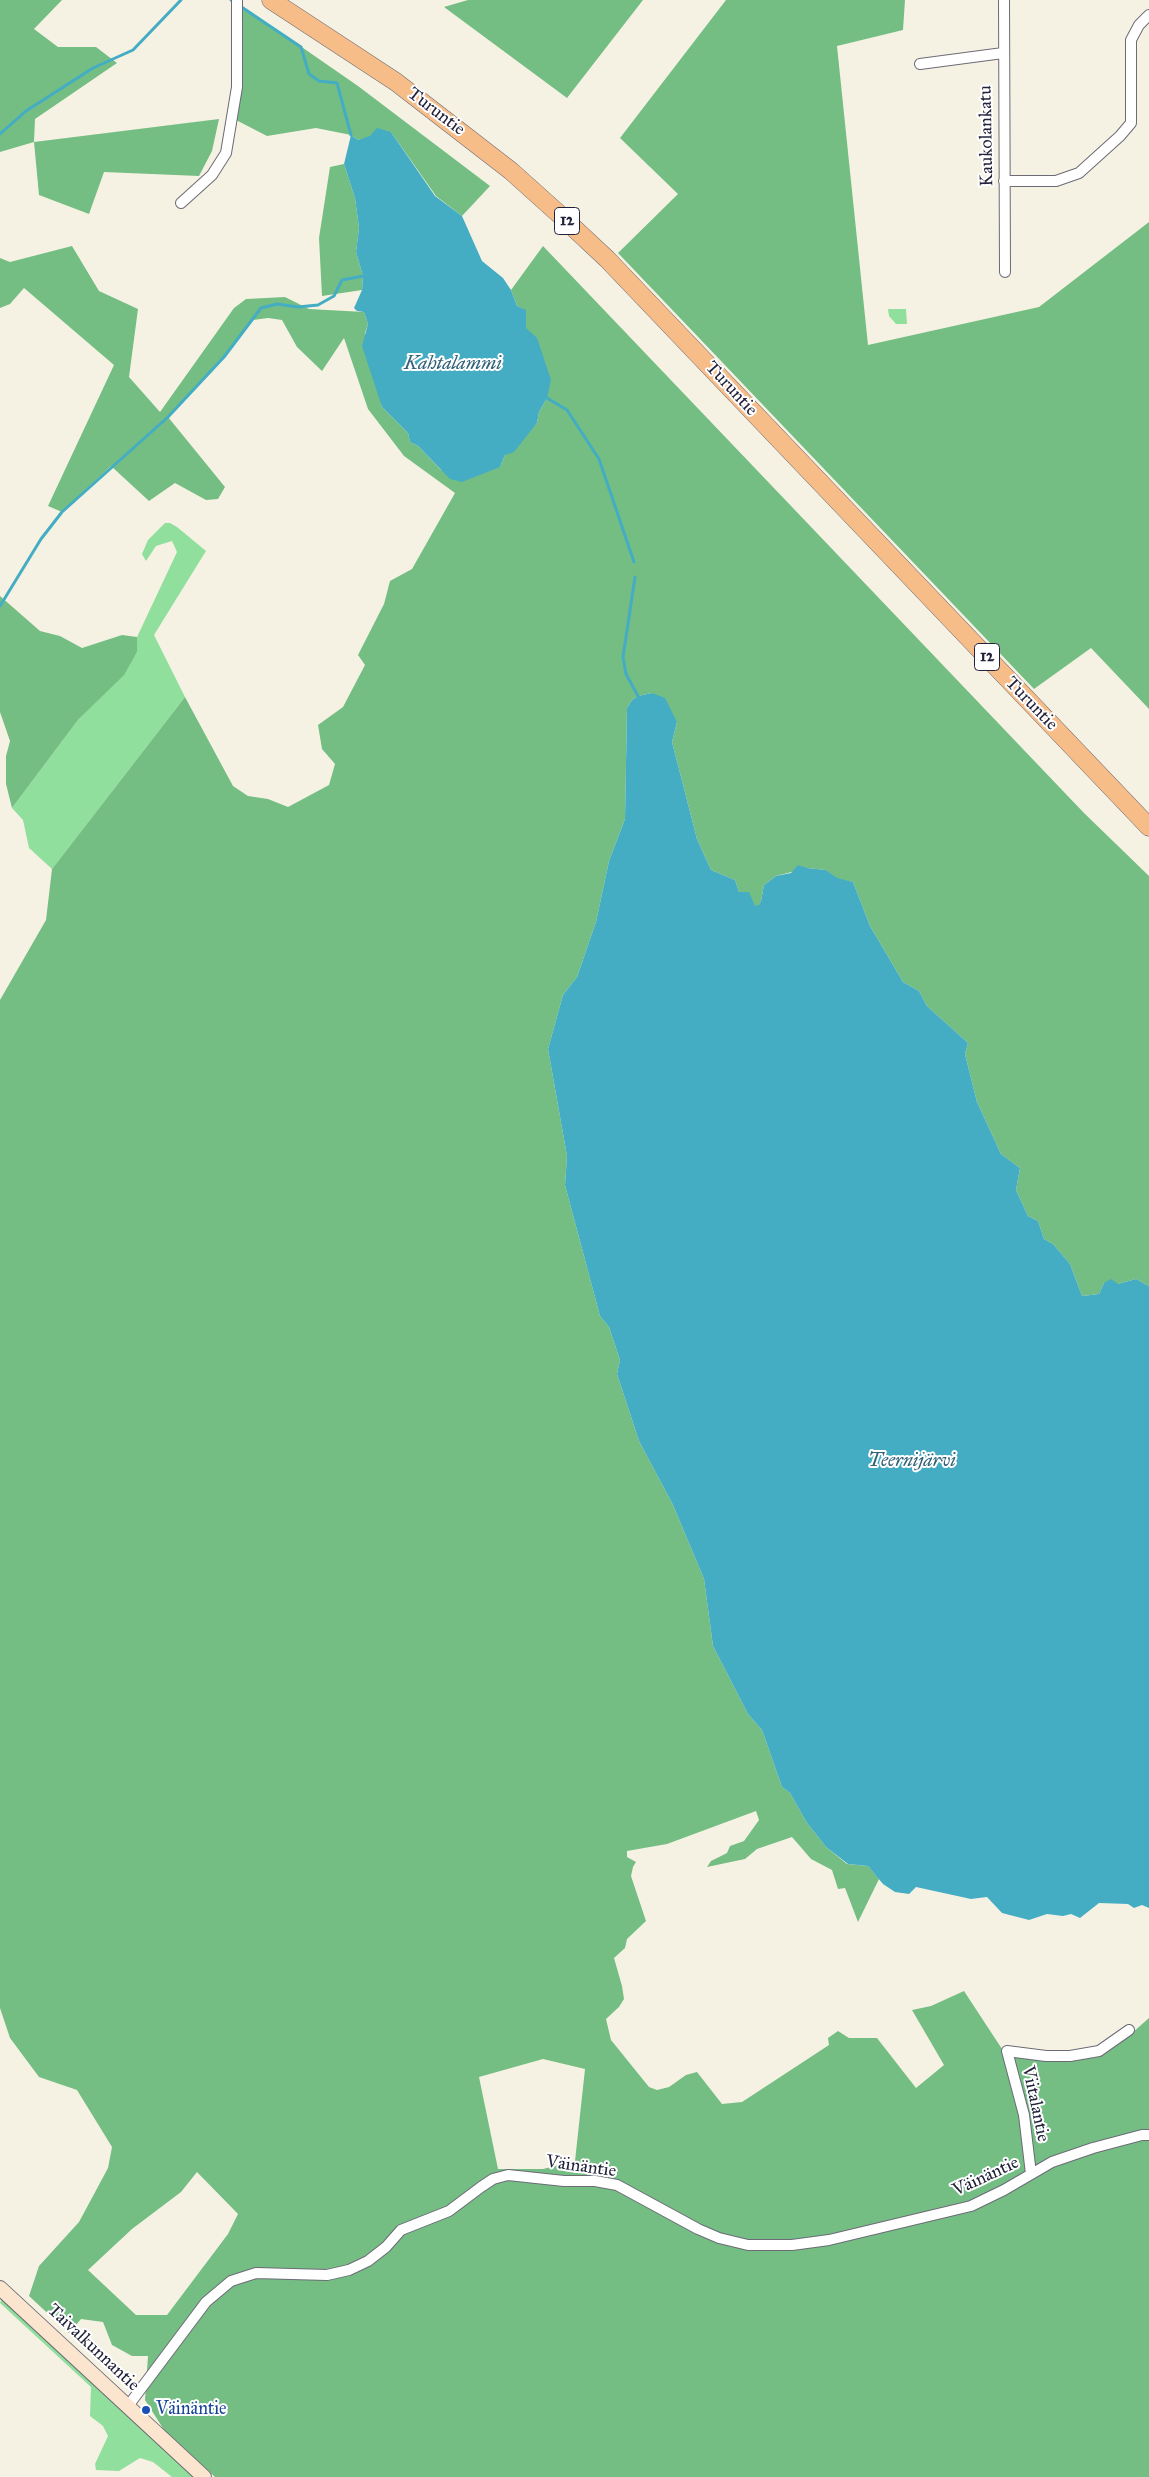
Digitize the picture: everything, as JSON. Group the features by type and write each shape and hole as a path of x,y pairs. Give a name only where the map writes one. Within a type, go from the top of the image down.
{"highway":[{"name":"Turuntie","path":"271,0 418,98 510,171 574,227 607,259 1149,827"}],"street":[{"path":"181,204 212,175 226,153 237,87 237,0"},
{"name":"Kaukolankatu","path":"1004,0 1005,272"},
{"path":"1004,181 1056,181 1079,173 1120,136 1131,123 1131,40 1139,24 1149,15"},
{"path":"920,64 1003,53"},
{"name":"Viitalantie","path":"1032,2174 1024,2115 1007,2051 1046,2056 1070,2056 1099,2051 1129,2030"},
{"name":"Väinäntie","path":"128,2406 206,2302 231,2281 256,2273 326,2275 349,2270 368,2261 386,2247 401,2230 449,2211 481,2186 493,2179 508,2174 564,2181 595,2181 617,2185 698,2229 719,2238 748,2245 792,2245 829,2240 971,2206 1052,2162 1093,2148 1142,2135 1149,2135"},
{"name":"Taivalkunnantie","path":"0,2288 204,2477"}],"green space":[{"path":"0,0 62,0 34,29 58,47 96,47 117,63 35,119 34,142 0,152"},
{"path":"468,0 643,0 567,98 444,7"},
{"path":"726,0 905,0 903,30 837,46 868,345 1039,307 1149,222 1149,709 1091,648 1034,689 618,253 678,194 620,138"},
{"path":"241,5 358,86 490,186 462,216 436,196 391,132 358,140 351,135 316,128 267,136 236,120"},
{"path":"219,119 212,151 199,176 104,172 89,214 39,195 34,142"},
{"path":"344,164 355,198 359,228 356,252 363,276 362,290 322,296 319,238 330,167"},
{"path":"72,246 99,291 138,309 129,377 160,412 234,308 246,299 285,297 309,309 364,312 368,324 365,333 382,407 408,433 410,442 418,446 441,470 500,467 505,455 537,423 539,412 547,398 526,329 526,311 517,306 511,290 543,246 1084,813 1149,876 1149,1286 1136,1279 1118,1284 1104,1283 1099,1294 1082,1296 1070,1264 1053,1244 1044,1239 1038,1221 1028,1216 1016,1190 1020,1168 1001,1154 977,1102 965,1054 968,1043 927,1006 919,991 903,982 870,926 853,882 837,879 826,870 807,868 776,876 764,885 759,906 755,906 739,892 735,880 711,870 697,839 672,742 677,722 652,693 638,696 632,700 627,708 625,819 609,861 596,922 577,977 563,995 548,1049 567,1156 565,1185 600,1316 609,1327 620,1360 617,1374 639,1441 673,1505 704,1579 713,1646 748,1714 762,1730 782,1787 790,1793 807,1823 826,1847 847,1864 868,1866 879,1879 858,1922 845,1888 838,1889 832,1870 811,1859 792,1837 757,1849 745,1859 707,1867 711,1861 727,1853 730,1846 744,1841 759,1820 756,1811 667,1844 627,1851 627,1857 636,1862 631,1876 646,1921 627,1939 625,1948 614,1958 624,1999 619,2007 606,2019 611,2040 649,2087 657,2090 669,2087 686,2075 697,2072 722,2104 742,2102 829,2045 828,2038 838,2031 849,2038 877,2038 916,2088 944,2065 912,2010 931,2006 964,1991 1004,2052 1101,2053 1123,2041 1149,2018 1149,2477 215,2477 164,2430 145,2400 148,2356 132,2356 112,2345 103,2322 81,2319 69,2333 29,2296 39,2266 79,2222 108,2168 112,2147 77,2090 39,2077 10,2038 0,2008 0,1000 46,920 52,869 185,697 233,786 248,796 268,799 288,807 329,785 335,764 322,749 318,725 343,707 365,665 358,655 384,604 390,581 412,569 455,493 404,456 368,409 344,338 322,371 297,347 282,320 268,318 253,320 224,357 168,417 225,487 218,499 206,500 175,483 149,501 111,466 62,512 48,506 114,365 24,288 10,304 0,308 0,258 10,262","holes":["543,2059 585,2069 575,2161 543,2169 498,2169 479,2077","197,2172 238,2214 228,2234 167,2315 136,2315 88,2270 132,2229 181,2192"]},
{"path":"888,309 906,309 907,324 896,324 889,316"},
{"path":"165,523 170,523 177,527 206,551 154,635 185,697 52,869 29,848 23,820 12,808 78,720 104,694 137,652 137,637 177,552 172,541 156,546 146,561 142,554 148,540"},
{"path":"0,596 40,631 60,636 82,648 122,635 137,637 137,652 124,675 78,720 12,808 6,784 6,756 10,741 0,712"},
{"path":"2,2298 198,2477 172,2477 153,2462 140,2458 119,2471 96,2470 95,2464 108,2436 103,2426 90,2416 91,2387 0,2303"}],"water":[{"name":"Kahtalammi","path":"377,128 391,132 435,196 462,216 482,261 503,278 511,290 517,306 526,310 526,328 537,338 551,380 547,398 539,412 537,423 514,452 505,455 500,467 462,482 450,479 418,446 410,442 408,433 382,407 362,346 368,324 364,312 357,311 354,308 362,290 363,276 356,252 359,228 355,198 344,164 351,135 358,140 370,136"},
{"name":"Teernijärvi","path":"652,693 665,698 677,722 672,742 697,839 711,870 735,880 739,892 749,892 755,906 759,905 761,901 764,885 776,876 791,873 798,865 826,870 837,878 853,882 870,926 903,982 919,991 927,1006 968,1043 965,1054 977,1102 1001,1154 1020,1168 1016,1190 1028,1216 1038,1221 1044,1239 1053,1244 1070,1264 1082,1296 1099,1294 1104,1283 1111,1279 1118,1284 1136,1279 1149,1286 1149,1908 1142,1905 1134,1908 1128,1904 1099,1903 1080,1918 1071,1914 1063,1916 1047,1914 1029,1920 1002,1913 987,1897 971,1899 916,1887 909,1894 895,1892 883,1884 868,1866 848,1864 826,1847 807,1823 790,1793 782,1787 762,1730 748,1714 713,1646 704,1579 673,1505 639,1441 617,1374 620,1360 609,1327 600,1316 565,1185 567,1156 548,1049 563,995 577,977 596,922 609,861 625,819 627,708 632,700 638,696"}],"waterway":[{"path":"0,134 26,111 93,68 133,50 181,0"},
{"path":"231,0 301,47 309,74 319,81 337,83 351,135"},
{"path":"0,606 41,539 62,512 168,417 224,357 261,308 277,304 298,307 318,305 334,296 342,280 363,276"},
{"path":"547,398 567,410 599,459 634,562"},
{"path":"635,577 623,657 626,674 638,696"}],"place":[{"name":"Väinäntie","path":"146,2410"}]}
